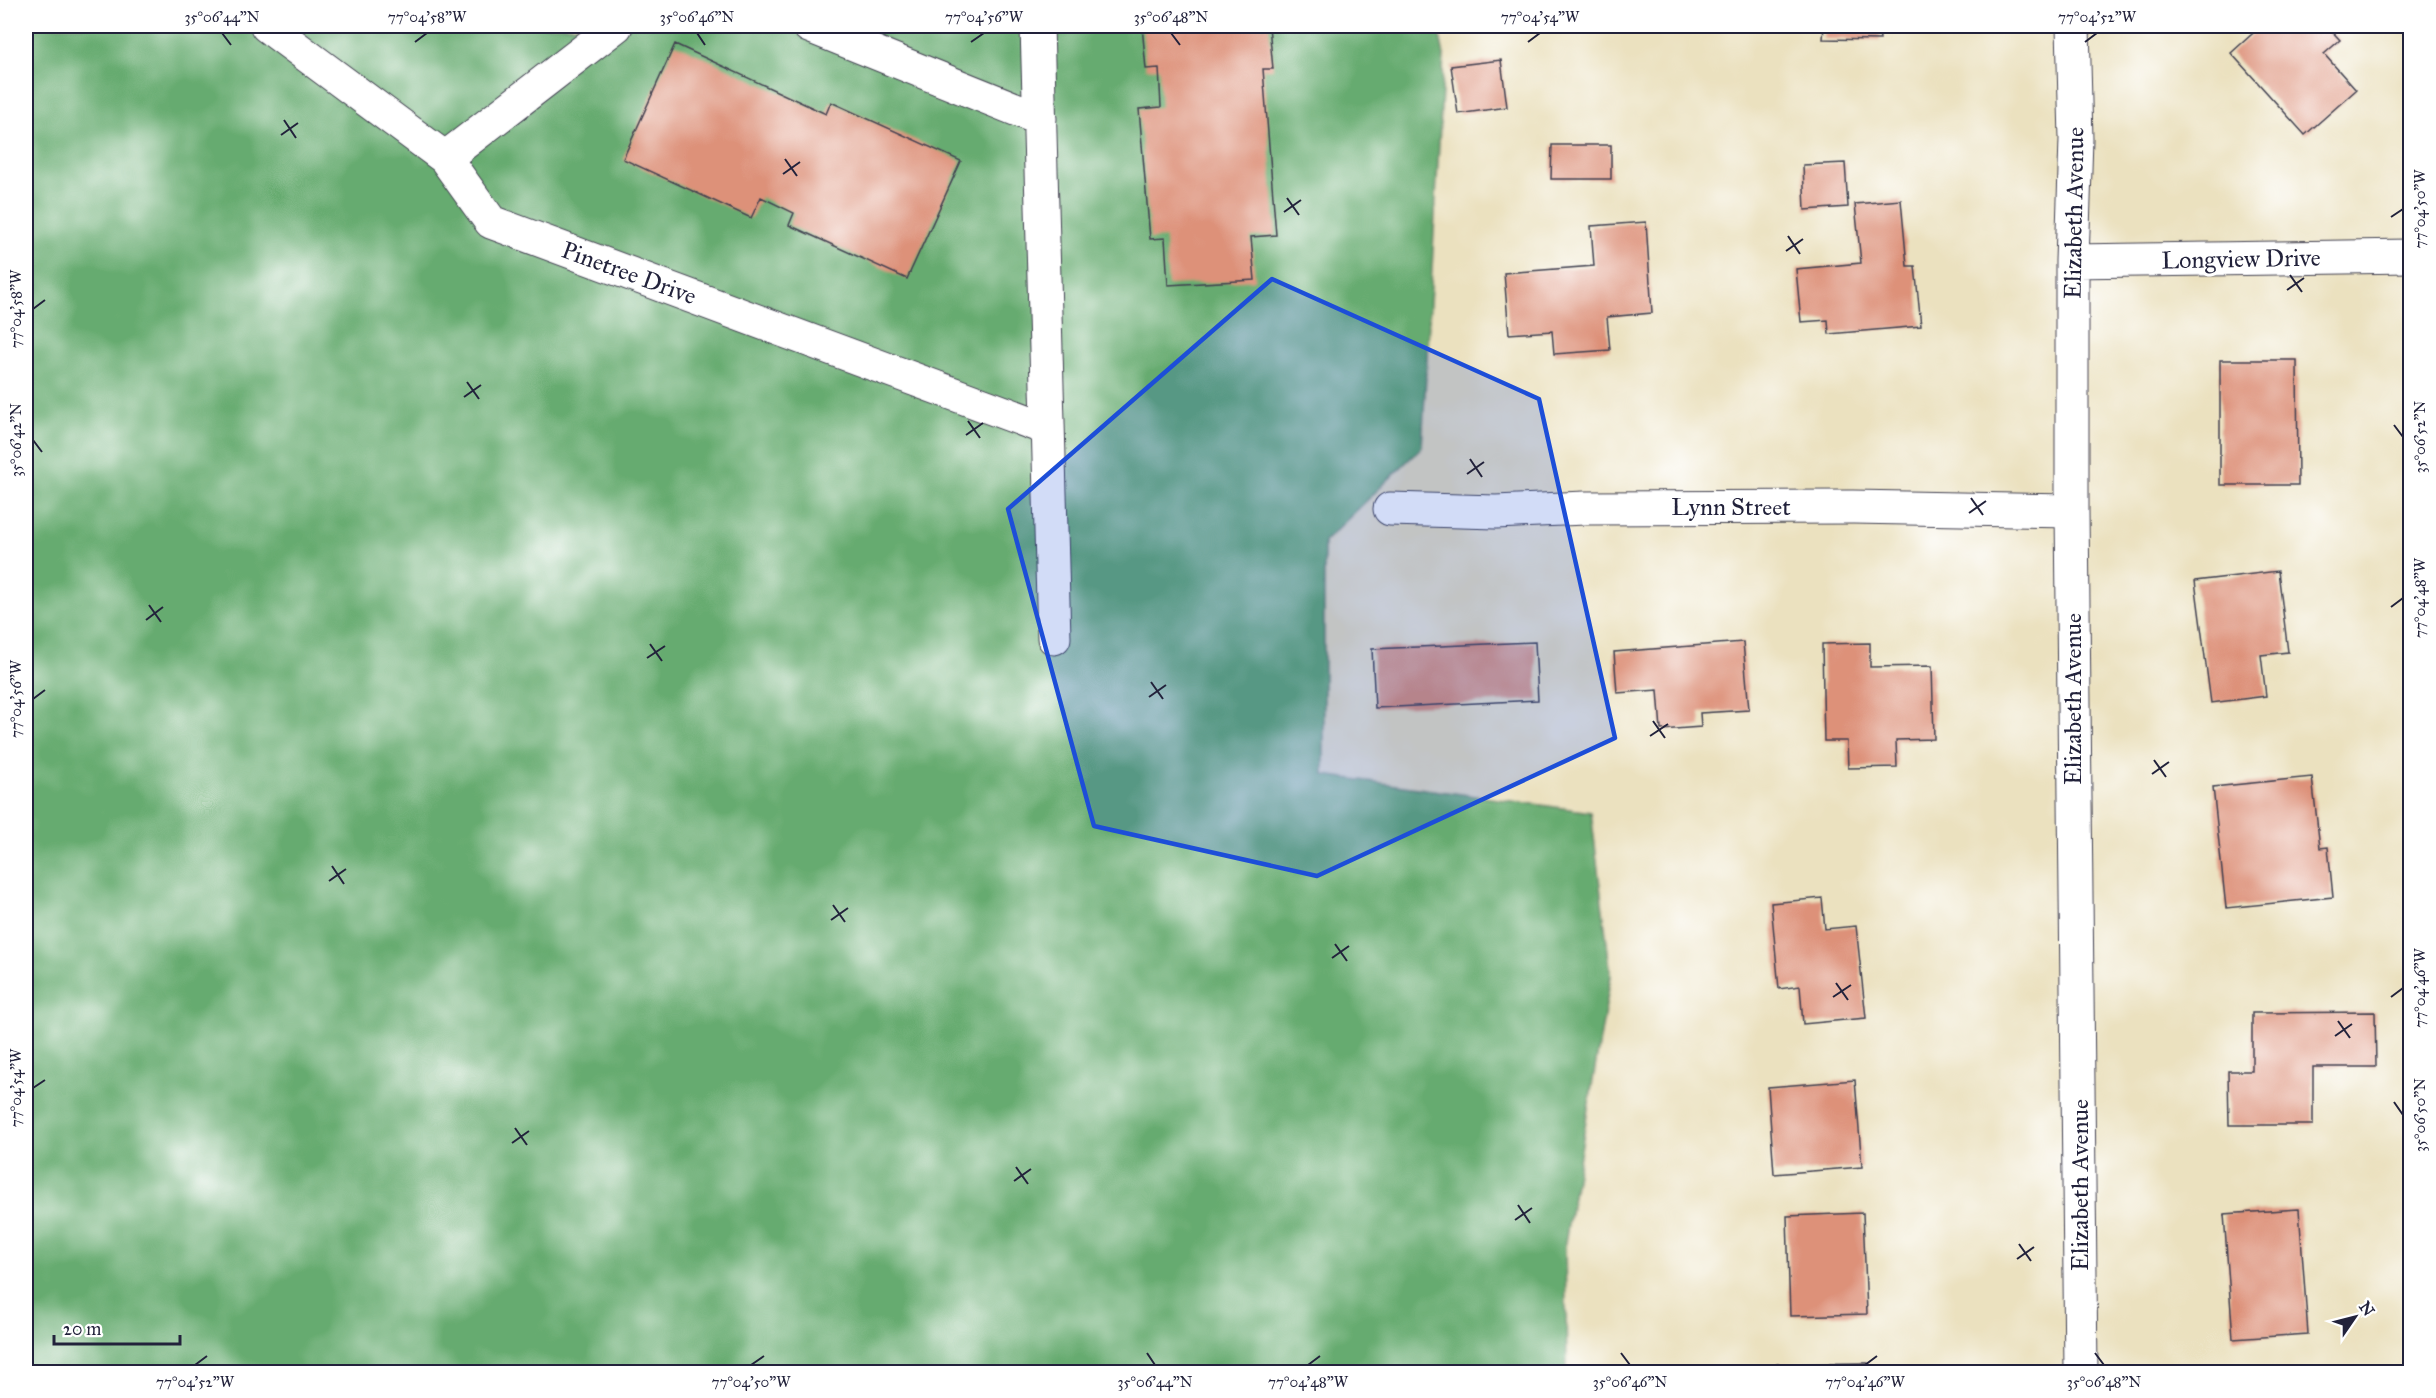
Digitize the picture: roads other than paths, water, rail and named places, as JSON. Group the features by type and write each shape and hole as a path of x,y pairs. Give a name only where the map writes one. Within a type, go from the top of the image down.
{"street":[{"name":"Pinetree Drive","path":"267,26 445,158 491,222 1048,429"},
{"path":"445,158 616,26"},
{"path":"809,26 1040,119"},
{"path":"1037,26 1054,638"},
{"name":"Elizabeth Avenue","path":"2073,26 2076,139 2072,261 2072,511 2081,1372"},
{"name":"Longview Drive","path":"2072,261 2410,256"},
{"name":"Lynn Street","path":"1390,509 1496,512 1585,508 1853,507 2072,511"}]}
